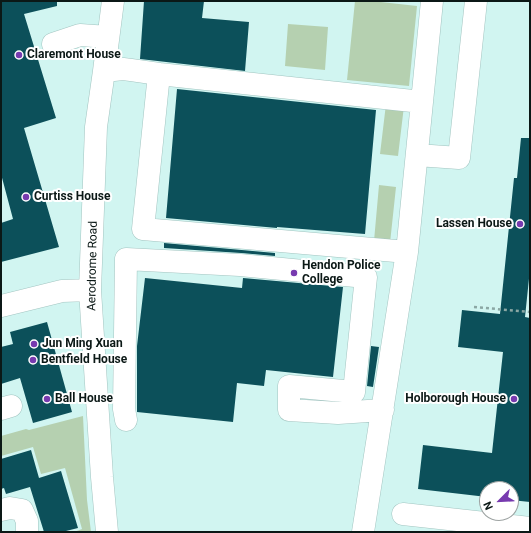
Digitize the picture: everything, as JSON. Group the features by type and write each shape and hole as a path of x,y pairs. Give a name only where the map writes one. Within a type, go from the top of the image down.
{"street":[{"name":"Aerodrome Road","path":"107,532 90,290 96,127 113,1"},
{"path":"363,532 407,252 432,1"},
{"path":"417,155 459,158 476,1"},
{"path":"53,44 80,35 108,37"},
{"path":"104,71 123,69 422,102"},
{"path":"159,74 143,230 407,252"},
{"path":"126,420 124,409 126,259 240,265 366,277 354,392 289,386 289,410 338,413 383,410"},
{"path":"1,306 62,291 90,290"},
{"path":"1,510 10,508 22,510 27,521 27,532"},
{"path":"403,514 530,528"}],"path":[{"path":"474,307 530,312"}],"green space":[{"path":"355,1 372,1 417,6 409,86 347,80"},
{"path":"288,24 328,27 325,70 285,66"},
{"path":"386,104 404,106 398,156 380,154"},
{"path":"379,185 396,187 390,243 374,241"},
{"path":"83,416 87,500 91,532 74,532 82,529 65,468 41,474 33,447 1,456 1,436"}],"building":[{"path":"1,1 57,1 57,6 24,14 56,118 24,128 59,247 1,262 1,223 13,219 1,174"},
{"path":"144,1 204,1 202,18 249,22 245,71 140,59"},
{"path":"177,89 376,110 365,234 166,218"},
{"name":"Holborough House","path":"521,138 530,138 530,269 525,317 530,318 530,502 519,501 519,481 479,481 479,496 418,489 423,445 492,453 503,352 458,347 462,310 500,314 514,178 517,178"},
{"path":"164,243 275,253 275,256 164,248"},
{"path":"145,278 242,288 243,278 343,287 333,377 266,370 264,386 237,383 233,422 137,412 137,346"},
{"path":"47,322 72,412 33,423 20,378 1,384 1,347 13,344 10,332"},
{"path":"371,346 379,347 373,387 367,386"},
{"path":"31,450 39,478 61,471 78,528 62,532 44,532 30,487 6,494 4,488 1,489 1,459"}],"place":[{"name":"Claremont House","path":"19,55"},
{"name":"Curtiss House","path":"26,197"},
{"name":"Lassen House","path":"520,224"},
{"name":"Hendon Police College","path":"294,273"},
{"name":"Jun Ming Xuan","path":"34,344"},
{"name":"Bentfield House","path":"33,360"},
{"name":"Ball House","path":"47,399"},
{"name":"Holborough House","path":"514,399"}]}
